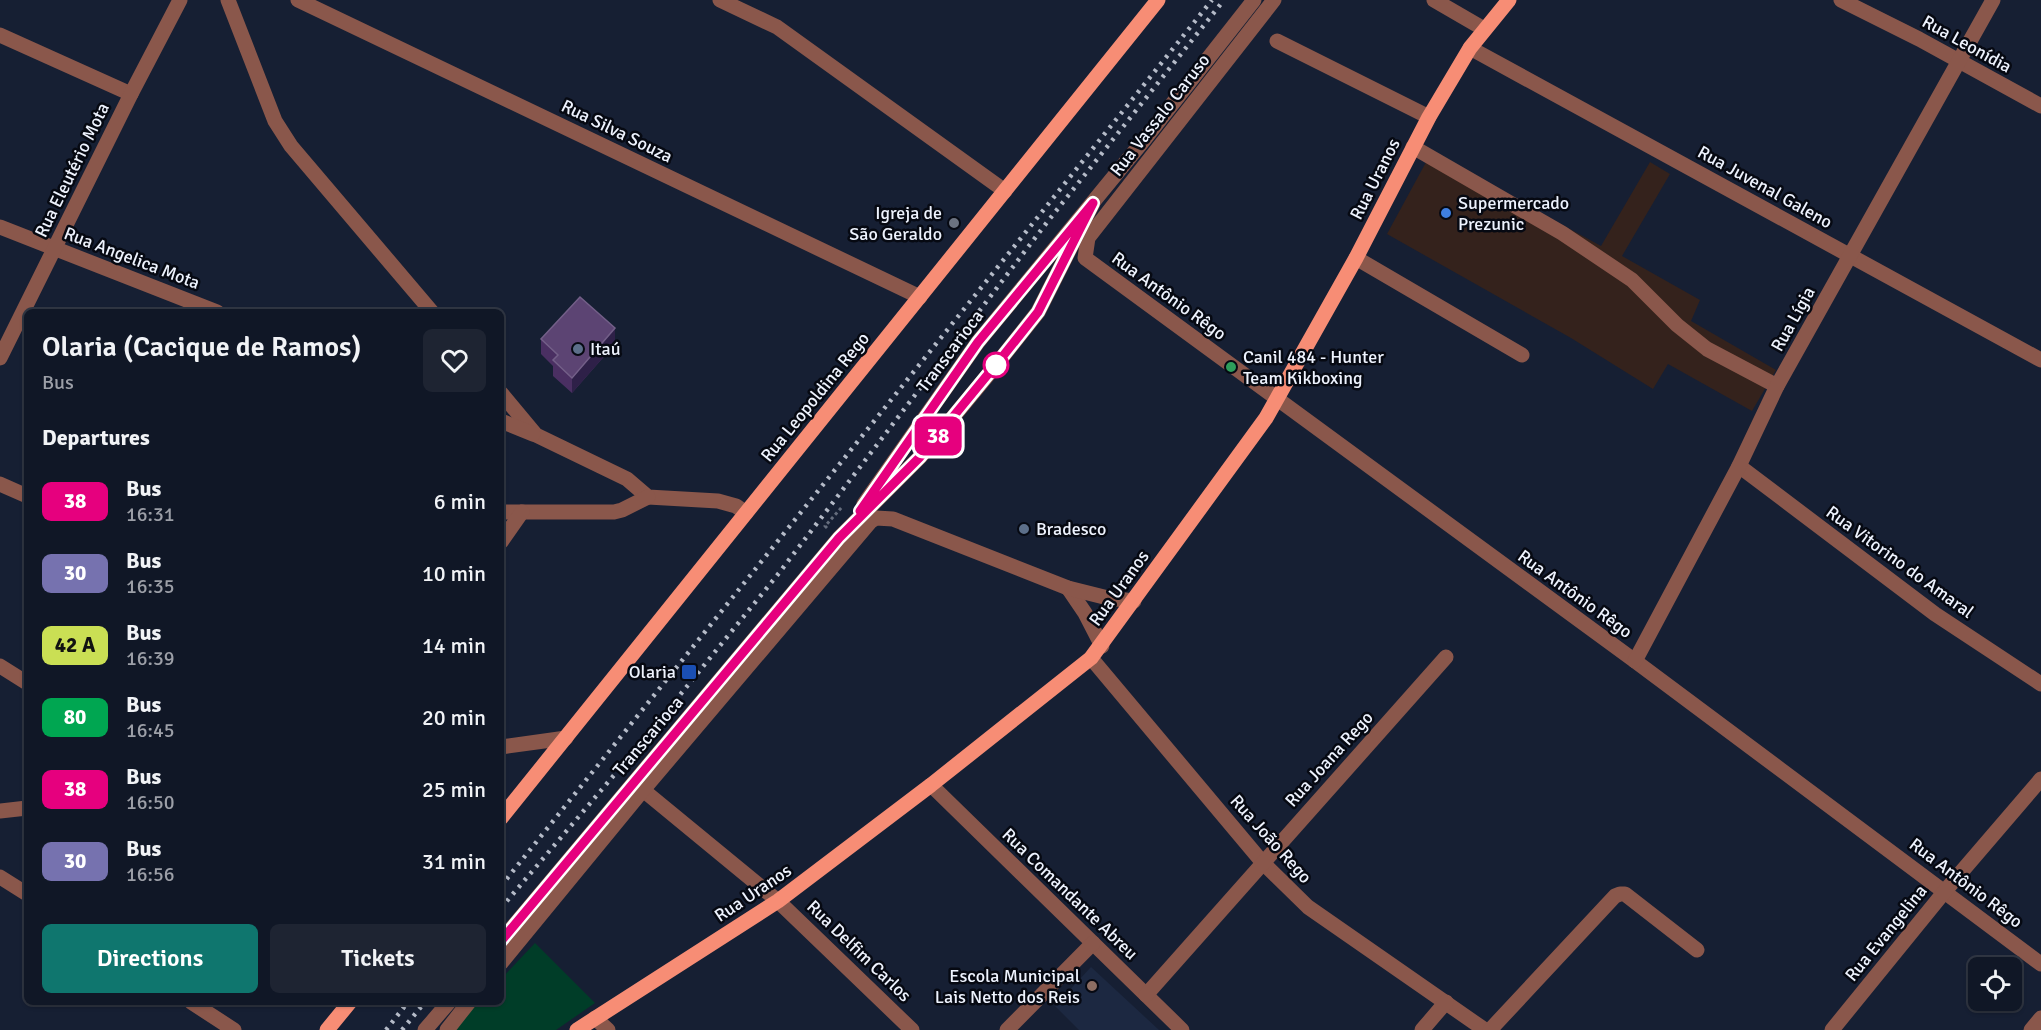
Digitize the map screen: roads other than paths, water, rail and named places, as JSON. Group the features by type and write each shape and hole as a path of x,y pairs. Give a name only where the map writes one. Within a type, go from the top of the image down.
{"main road":[{"name":"Rua Leopoldina Rego","path":"504,814 1158,0"},
{"name":"Rua Uranos","path":"577,1030 778,901 931,785 1091,658 1102,646 1277,399 1356,258 1429,117 1470,48 1509,0"},
{"path":"327,1030 348,1005"}],"street":[{"name":"Rua Eleutério Mota","path":"25,309 180,0"},
{"path":"228,0 275,121 291,146 429,309"},
{"name":"Rua Silva Souza","path":"298,0 920,297"},
{"path":"720,0 777,27 1005,191"},
{"name":"Transcarioca","path":"848,529 978,342 1093,203 1254,0"},
{"name":"Rua Vassalo Caruso","path":"1084,258 1088,238 1274,0"},
{"path":"1434,0 1484,29"},
{"name":"Rua Leonídia","path":"1842,0 2041,106"},
{"name":"Rua Lígia","path":"1635,661 1738,466 1777,386 1993,0"},
{"path":"0,35 131,94"},
{"path":"1277,41 1429,117"},
{"name":"Rua Juvenal Galeno","path":"1470,48 2041,360"},
{"path":"1413,147 1562,233 1632,280 1677,326 1707,349 1777,386"},
{"name":"Transcarioca","path":"504,937 848,529 920,457 1038,312 1093,203"},
{"name":"Rua Angelica Mota","path":"0,227 209,309"},
{"name":"Rua Antônio Rêgo","path":"1084,258 1635,661 2041,964"},
{"path":"1356,258 1522,356"},
{"name":"Rua Eleutério Mota","path":"0,358 24,310"},
{"path":"504,397 536,435"},
{"path":"504,423 536,435 627,479 648,497"},
{"name":"Rua Vitorino do Amaral","path":"1738,466 1935,614 2041,684"},
{"path":"0,483 24,495"},
{"path":"504,512 614,512 648,497 718,501 736,506 746,513"},
{"path":"504,538 522,513"},
{"path":"504,959 643,790 867,525 876,518 893,519 1068,588 1134,602"},
{"path":"1068,588 1085,613 1102,646"},
{"name":"Rua Joana Rego","path":"1146,995 1446,657"},
{"name":"Rua João Rego","path":"1091,658 1263,863 1308,907 1485,1030"},
{"path":"0,666 24,681"},
{"path":"504,747 566,738"},
{"name":"Rua Evangelina","path":"1832,1030 1945,891 2041,779"},
{"name":"Rua Comandante Abreu","path":"931,785 1182,1030"},
{"name":"Rua Delfim Carlos","path":"643,790 778,901 912,1030"},
{"path":"0,811 24,808"},
{"path":"0,877 24,892"},
{"path":"1490,1030 1620,894 1624,894 1697,950"},
{"path":"1007,1030 1093,943"},
{"path":"1422,1030 1446,1002"},
{"path":"196,1005 234,1030"},
{"path":"425,1030 446,1005"},
{"path":"447,1030 467,1005"},
{"path":"595,1018 608,1030"},
{"path":"2031,1030 2041,1018"}],"railway":[{"path":"504,882 1212,0"},
{"path":"504,904 632,754 779,573 1048,221 1224,0"},
{"path":"386,1030 406,1005"},
{"path":"402,1030 423,1005"}],"place":[{"name":"Supermercado Prezunic","path":"1446,213"},
{"name":"Igreja de São Geraldo","path":"954,223"},
{"name":"Itaú","path":"578,349"},
{"name":"Canil 484 - Hunter Team Kikboxing","path":"1231,367"},
{"name":"Bradesco","path":"1024,529"},
{"name":"Olaria","path":"689,672"},
{"name":"Escola Municipal Lais Netto dos Reis","path":"1092,986"}]}
